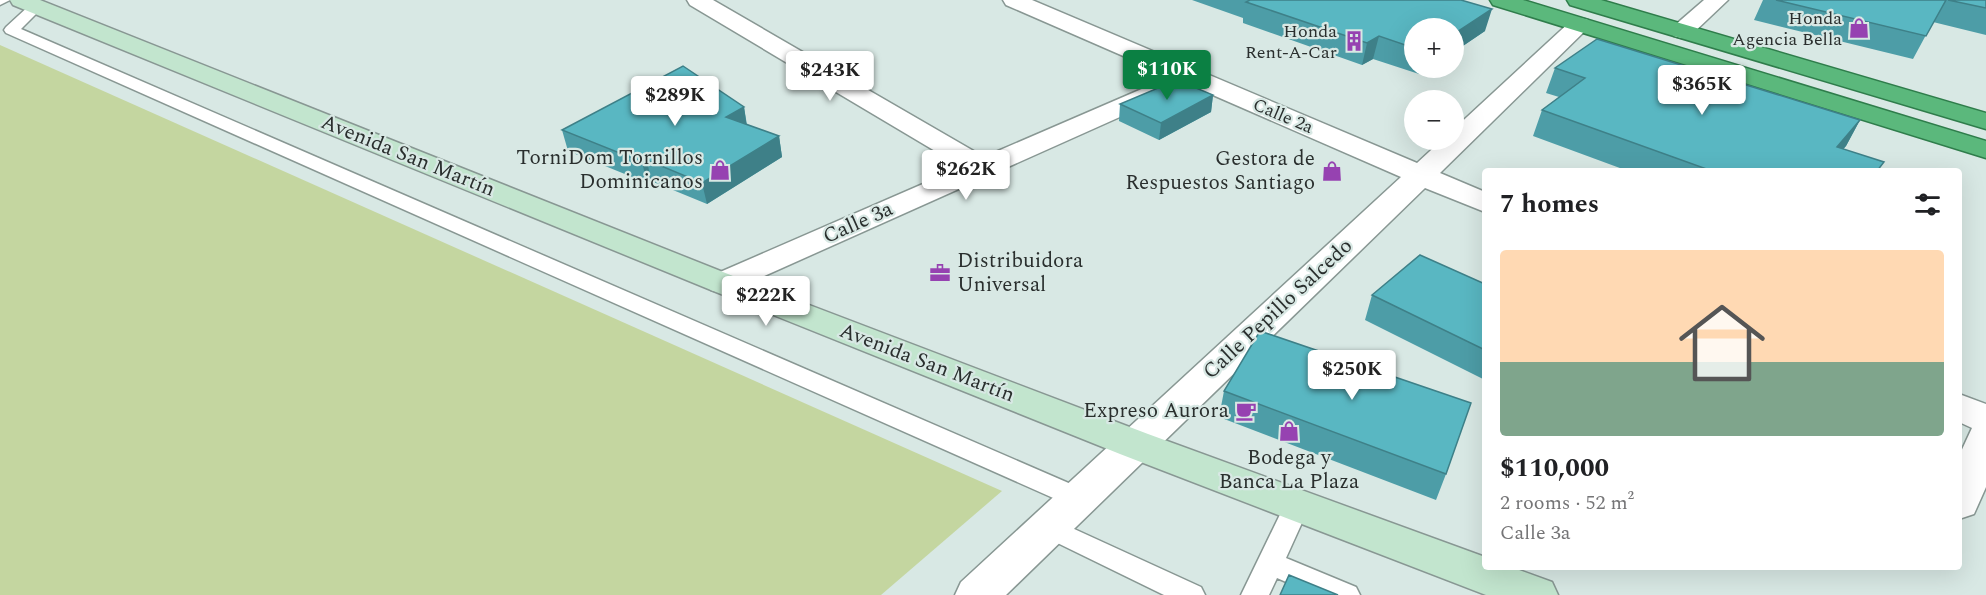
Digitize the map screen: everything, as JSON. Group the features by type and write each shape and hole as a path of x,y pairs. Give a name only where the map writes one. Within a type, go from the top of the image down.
{"highway":[{"path":"1501,0 1682,31 1986,122"},
{"path":"1579,12 1986,150"}],"main road":[{"name":"Avenida San Martín","path":"29,3 722,283 1134,444 1536,595"}],"street":[{"path":"698,0 983,168"},
{"name":"Calle 2a","path":"1014,0 1482,202"},
{"path":"1682,31 1717,0"},
{"name":"Calle Pepillo Salcedo","path":"977,595 1134,444 1421,176 1579,12"},
{"name":"Calle 3a","path":"722,283 1192,77"},
{"path":"1962,408 1986,419"},
{"path":"1962,496 1986,438"}],"lane":[{"path":"29,3 11,30 1078,498"},
{"path":"1255,595 1297,504"},
{"path":"1048,527 1191,595"},
{"path":"1270,563 1346,595"}],"green space":[{"path":"0,45 1002,491 881,595 0,595"}],"building":[{"path":"1250,0 1461,0 1492,9 1464,27 1464,18 1404,18 1404,45 1379,36 1367,43 1246,2"},
{"path":"1776,0 1946,0 1926,36"},
{"path":"1948,0 1986,0 1986,8"},
{"path":"1597,39 1860,120 1837,147 1884,162 1879,168 1704,168 1542,110 1585,78 1555,68"},
{"path":"683,66 744,107 726,117 779,136 702,183 647,160 642,162 562,130"},
{"path":"1177,80 1213,95 1161,123 1120,104"},
{"path":"1420,255 1482,283 1482,349 1372,295"},
{"path":"1260,331 1471,403 1446,474 1224,391"},
{"path":"1289,575 1338,595 1280,595"}],"place":[{"name":"Honda Agencia Bella","path":"1859,28"},
{"name":"Honda Rent-A-Car","path":"1354,41"},
{"name":"TorniDom Tornillos Dominicanos","path":"720,170"},
{"name":"Gestora de Respuestos Santiago","path":"1332,171"},
{"name":"Distribuidora Universal","path":"940,273"},
{"name":"Expreso Aurora","path":"1246,411"},
{"name":"Bodega y Banca La Plaza","path":"1289,431"}]}
